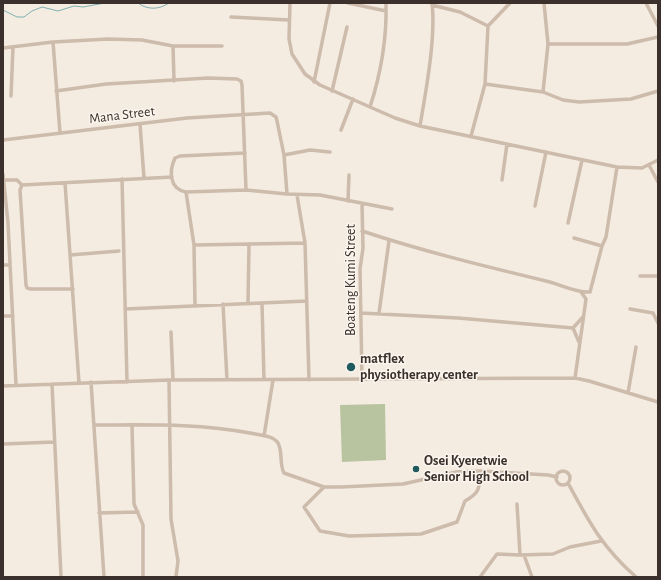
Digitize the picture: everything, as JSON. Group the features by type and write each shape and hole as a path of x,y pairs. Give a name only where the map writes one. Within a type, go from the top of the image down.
{"street":[{"path":"290,3 289,39 292,54 305,74 314,82 332,91 395,118 420,126 617,167 634,169 649,165 658,160"},
{"path":"314,82 330,3"},
{"path":"348,3 386,11"},
{"path":"370,107 378,84 387,30 386,3"},
{"path":"471,136 485,84 488,26 510,3"},
{"path":"543,92 548,44 544,3"},
{"path":"646,3 658,26"},
{"path":"420,126 429,66 433,18 432,4 460,12 488,26"},
{"path":"231,17 289,20"},
{"path":"332,91 347,27"},
{"path":"548,44 627,44 641,42 658,36"},
{"path":"3,48 53,42 142,40 173,46 222,46"},
{"path":"53,42 60,133"},
{"path":"173,46 174,81"},
{"path":"11,96 13,47"},
{"path":"56,91 106,84 237,79 241,81 244,114 246,190"},
{"path":"485,84 543,92 563,100 579,102 631,99 658,91"},
{"path":"341,130 353,99"},
{"name":"Mana Street","path":"3,140 140,124 270,113 276,117 284,155 287,194"},
{"path":"140,124 144,178"},
{"path":"502,180 507,144"},
{"path":"284,155 310,150 330,152"},
{"path":"535,206 546,152"},
{"path":"245,153 180,156 175,158 172,164 174,186 180,191 186,192 246,190 297,195 320,195 392,209"},
{"path":"568,222 582,160"},
{"path":"649,165 658,182"},
{"path":"362,231 389,241 548,281 580,292 590,292 602,246 606,237 617,167"},
{"path":"3,174 10,264 16,385"},
{"path":"348,201 349,174"},
{"path":"4,180 17,180 22,185 172,177"},
{"path":"122,179 127,382"},
{"path":"65,183 79,383"},
{"path":"22,185 20,190 26,285 31,289 73,289"},
{"path":"186,192 194,246 195,305"},
{"path":"297,195 305,243 309,380"},
{"name":"Boateng Kumi Street","path":"362,204 363,248 360,269 362,380"},
{"path":"574,238 602,246"},
{"path":"379,313 389,241"},
{"path":"194,246 305,243"},
{"path":"248,303 249,244"},
{"path":"70,255 119,251"},
{"path":"3,265 10,264"},
{"path":"640,276 658,276"},
{"path":"575,378 586,299 580,292"},
{"path":"125,309 307,301"},
{"path":"262,303 264,380"},
{"path":"223,304 227,380"},
{"path":"630,309 656,313 658,324"},
{"path":"360,313 458,318 573,328"},
{"path":"3,316 13,316"},
{"path":"573,328 583,317"},
{"path":"573,328 579,343"},
{"path":"171,332 169,424 171,519 178,561 176,577"},
{"path":"628,393 636,347"},
{"path":"3,386 171,380 575,378 658,402"},
{"path":"264,436 273,380"},
{"path":"91,382 104,577"},
{"path":"52,384 60,577"},
{"path":"94,425 169,424 216,427 264,436 275,440 279,444 282,469 284,473 289,476 324,486 403,484 446,473 480,471 548,475 557,477"},
{"path":"132,425 134,504 143,525 143,577"},
{"path":"3,444 54,442"},
{"path":"324,486 304,507 320,531 349,536 421,534 457,522 465,501 475,496 478,491 480,471"},
{"path":"557,477 561,471 567,472 570,478 568,483 601,541 636,577"},
{"path":"557,477 560,484 568,483"},
{"path":"517,504 522,555 532,577"},
{"path":"99,513 138,512"},
{"path":"480,577 497,554 553,554 570,547 601,541"}],"green space":[{"path":"385,404 386,460 342,462 340,405"}],"waterway":[{"path":"3,10 17,17 24,17 32,11 42,7 58,11 74,6 83,7 105,3"},
{"path":"138,3 149,8 157,8 169,3"}],"place":[{"name":"matflex physiotherapy center","path":"351,367"},
{"name":"Osei Kyeretwie Senior High School","path":"416,469"}]}
